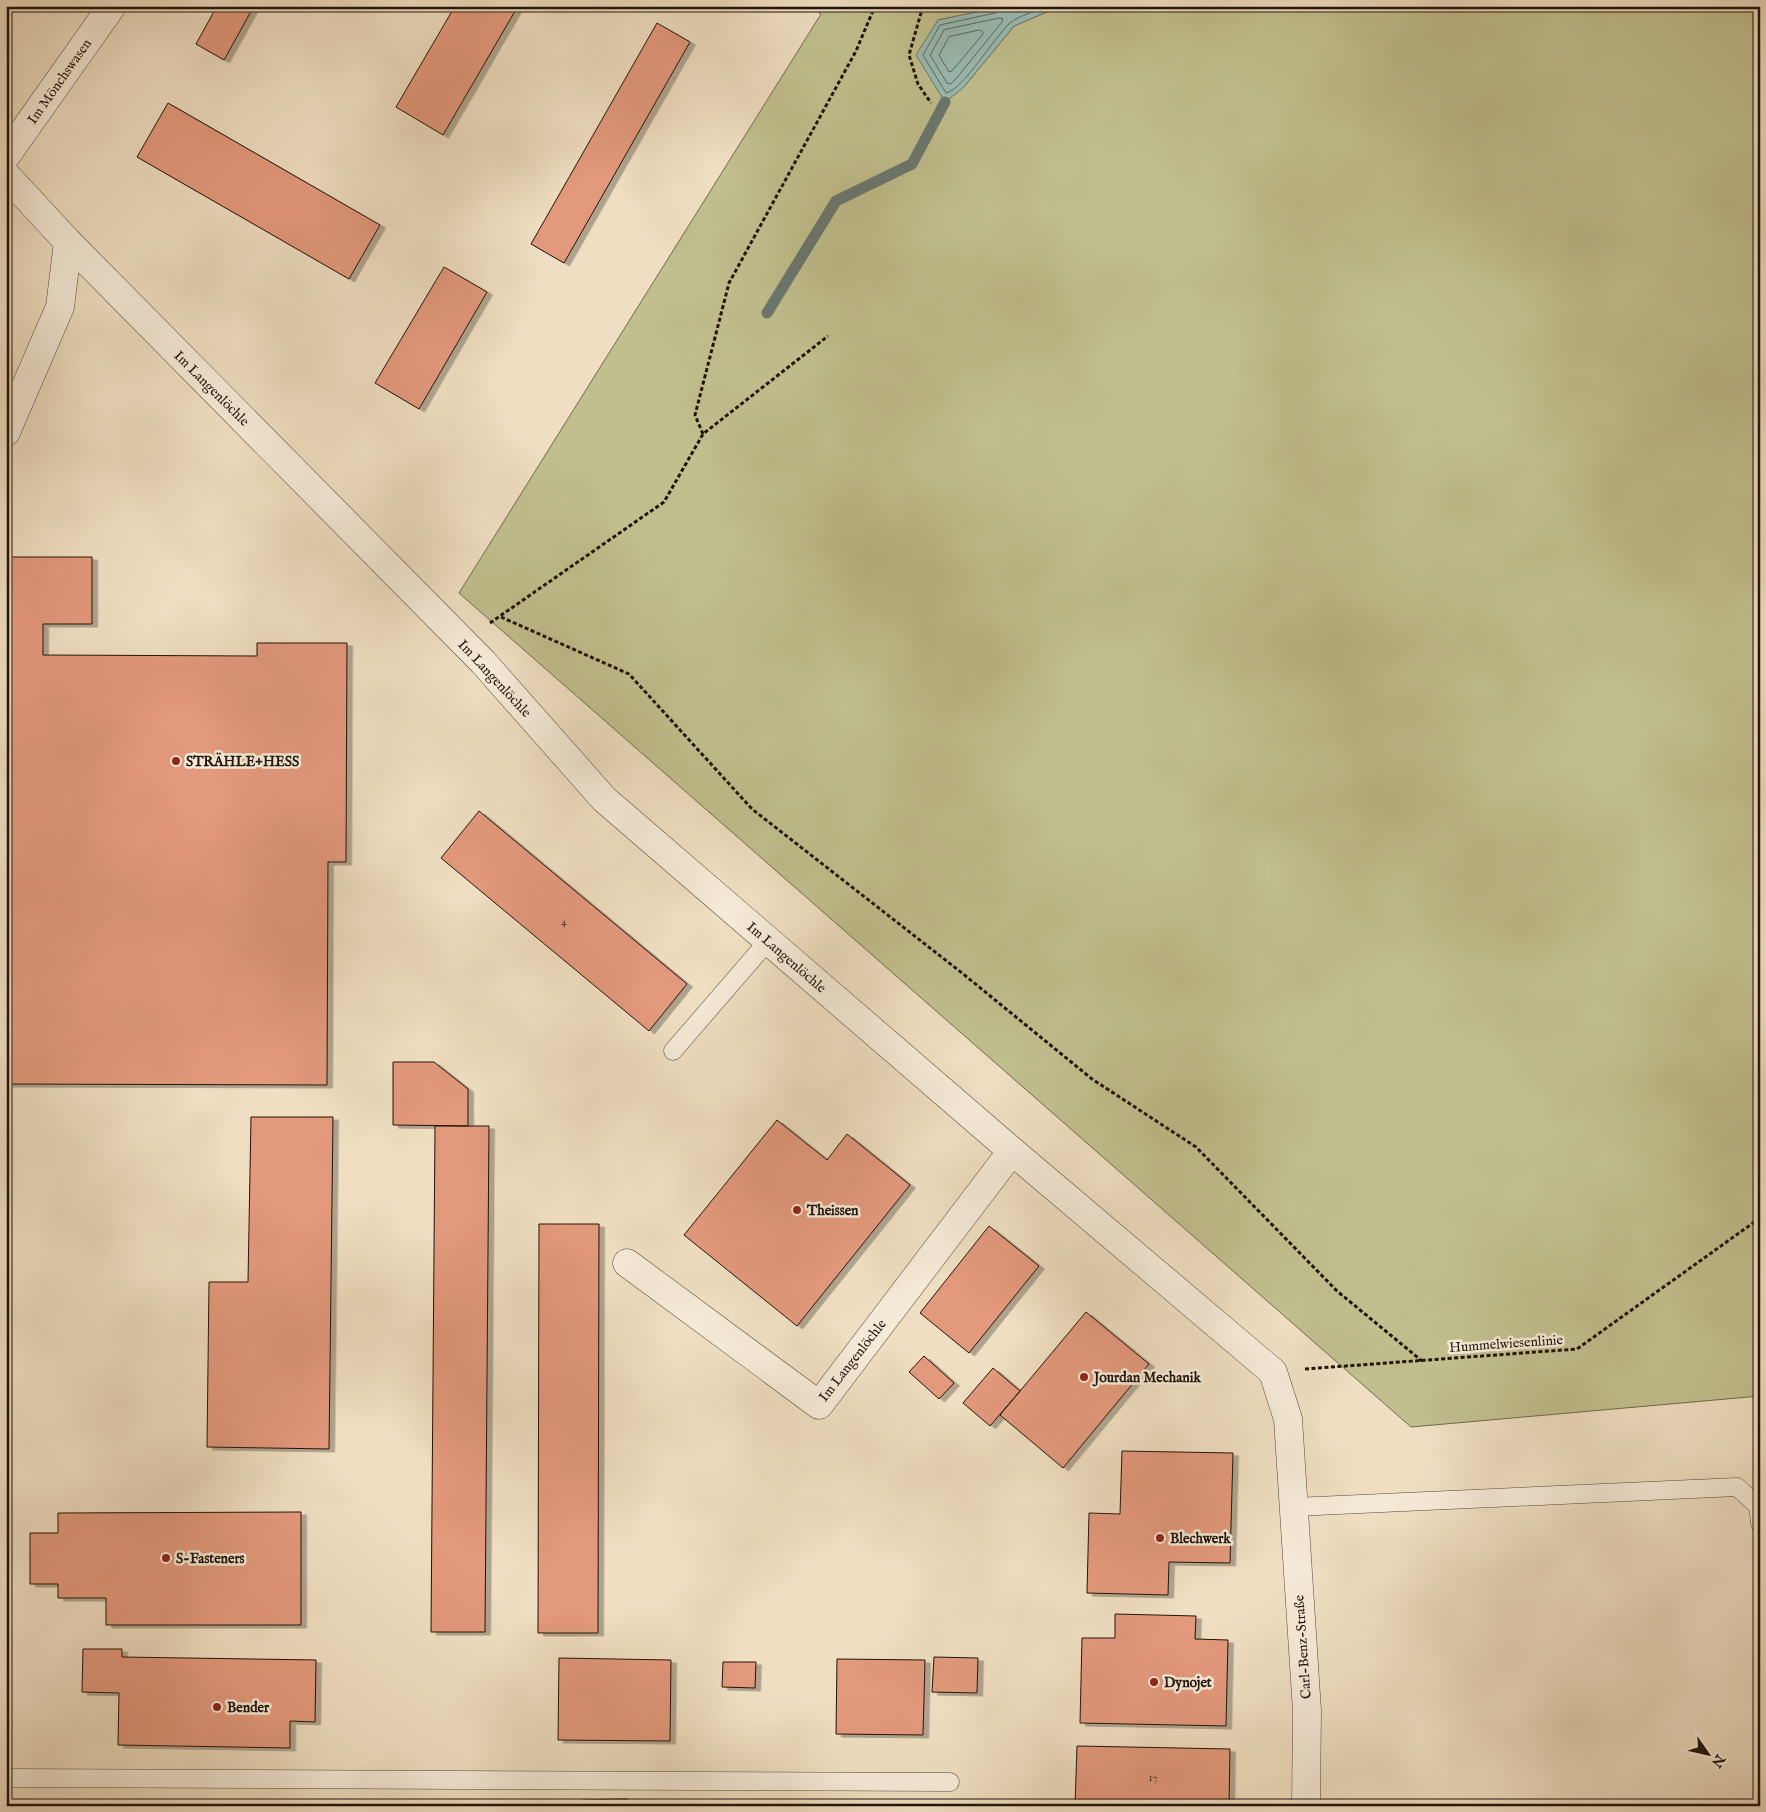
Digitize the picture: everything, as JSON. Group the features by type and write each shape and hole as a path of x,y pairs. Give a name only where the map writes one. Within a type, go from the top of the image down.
{"street":[{"name":"Im Mönchswasen","path":"6,156 112,6"},
{"name":"Im Langenlöchle","path":"6,175 68,242 483,662 604,799 1012,1151 1273,1372"},
{"path":"6,432 60,306 68,242"},
{"name":"Im Langenlöchle","path":"627,1263 819,1405 1012,1151"},
{"path":"1273,1372 1288,1419 1293,1498"},
{"name":"Carl-Benz-Straße","path":"1293,1498 1306,1711 1306,1806"}],"lane":[{"path":"673,1051 768,941"},
{"path":"1293,1498 1737,1487 1758,1506 1760,1523"},
{"path":"6,1778 950,1782"}],"path":[{"path":"703,434 695,415 729,283 856,51 875,6"},
{"path":"923,6 909,55 918,84 931,103"},
{"path":"463,642 664,502 703,434 828,336"},
{"path":"501,617 629,674 752,809 962,973 1092,1079 1196,1148 1337,1291 1422,1361"},
{"name":"Hummelwiesenlinie","path":"1273,1372 1577,1349 1760,1218"}],"shaded area":[{"path":"808,6 1006,6 938,20 963,88 1014,26 1061,6 1760,6 1760,1396 1411,1427 459,593 821,14"}],"water":[{"path":"1006,6 1061,6 1014,26 963,88 945,102 916,55 938,20"}],"building":[{"path":"217,6 254,6 224,60 196,44"},
{"path":"455,6 518,6 443,135 396,107"},
{"path":"657,23 690,42 564,263 531,244"},
{"path":"168,103 380,225 349,279 137,157"},
{"path":"444,267 487,292 419,409 375,383"},
{"name":"STRÄHLE+HESS","path":"10,557 92,557 92,624 43,624 43,655 257,656 257,643 347,643 346,862 328,862 327,1085 6,1084 6,660 9,660"},
{"path":"479,811 687,984 649,1031 441,858"},
{"path":"393,1062 434,1062 468,1089 468,1126 393,1125"},
{"path":"251,1117 333,1117 329,1449 207,1447 209,1282 248,1282"},
{"name":"Theissen","path":"777,1120 827,1160 847,1134 910,1185 797,1326 684,1235"},
{"path":"435,1126 489,1126 485,1632 431,1632"},
{"path":"539,1224 599,1224 598,1633 538,1633"},
{"path":"989,1226 1039,1266 969,1353 920,1313"},
{"name":"Jourdan Mechanik","path":"1086,1312 1149,1364 1063,1468 1000,1415"},
{"path":"924,1356 954,1383 939,1399 909,1372"},
{"path":"993,1368 1020,1391 990,1426 963,1403"},
{"name":"Blechwerk","path":"1122,1451 1233,1453 1230,1563 1169,1562 1168,1595 1087,1593 1089,1513 1120,1514"},
{"name":"S-Fasteners","path":"301,1512 301,1625 106,1625 106,1598 58,1598 58,1584 30,1584 30,1533 58,1533 58,1513"},
{"name":"Dynojet","path":"1115,1614 1196,1616 1195,1639 1228,1640 1226,1726 1080,1723 1082,1638 1115,1638"},
{"name":"Bender","path":"83,1649 122,1649 122,1657 316,1660 315,1722 290,1721 290,1748 118,1745 119,1693 82,1692"},
{"path":"934,1657 978,1658 977,1693 932,1692"},
{"path":"559,1658 671,1660 670,1741 558,1740"},
{"path":"837,1659 925,1660 923,1735 836,1734"},
{"path":"723,1662 756,1662 755,1688 722,1687"},
{"path":"1077,1746 1230,1749 1229,1806 1075,1806"},
{"path":"619,1799 619,1806 582,1806 582,1800"},
{"path":"619,1799 628,1799 628,1806 619,1806"}],"waterway":[{"path":"767,313 836,201 912,164 945,102"}],"place":[{"name":"STRÄHLE+HESS","path":"176,761"},
{"name":"Theissen","path":"797,1210"},
{"name":"Jourdan Mechanik","path":"1084,1377"},
{"name":"Blechwerk","path":"1160,1538"},
{"name":"S-Fasteners","path":"166,1558"},
{"name":"Dynojet","path":"1154,1682"},
{"name":"Bender","path":"217,1707"}]}
